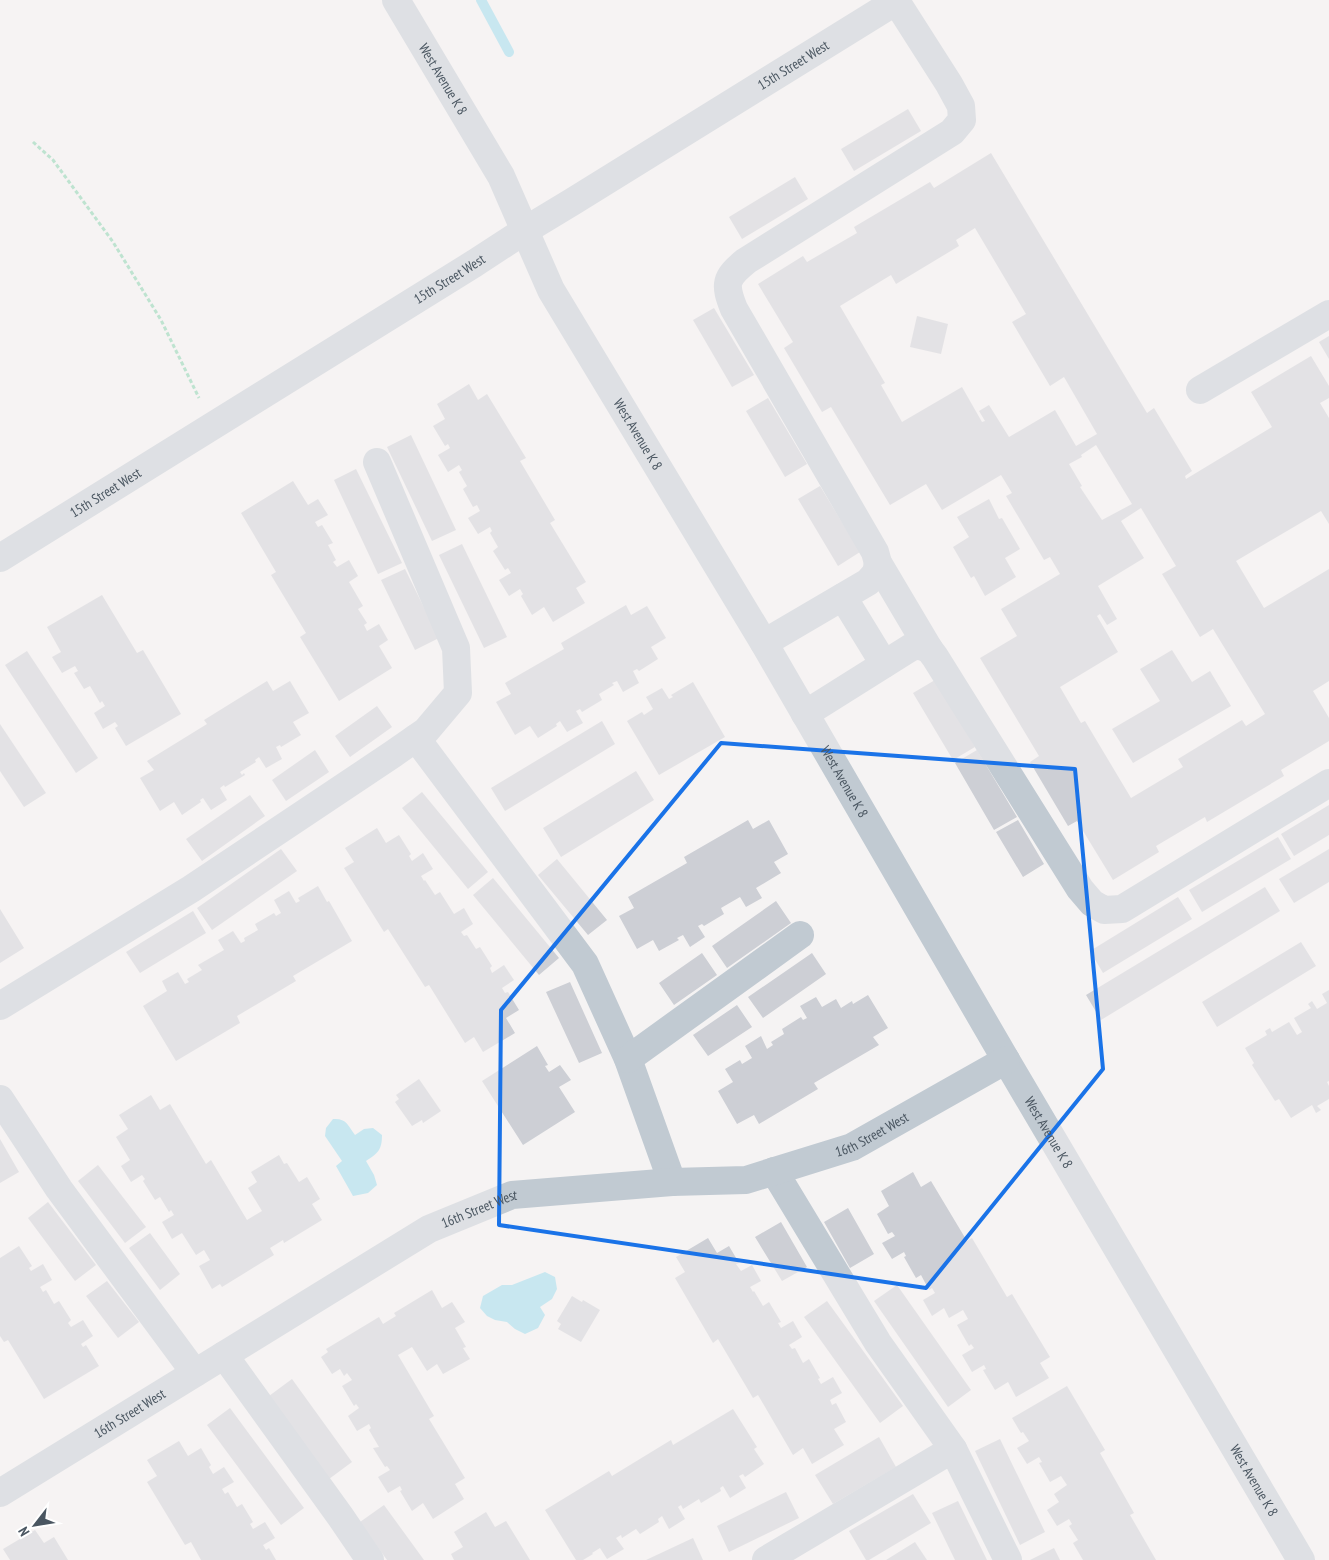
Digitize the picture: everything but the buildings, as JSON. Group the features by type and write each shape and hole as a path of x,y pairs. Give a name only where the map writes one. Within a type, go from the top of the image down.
{"street":[{"name":"West Avenue K 8","path":"396,0 500,176 551,290 764,643 1006,1060 1301,1560"},
{"name":"15th Street West","path":"0,558 897,0"},
{"path":"897,0 954,92 961,106 962,120 952,132 734,270 728,279 728,294 734,309 875,552 878,563 929,650 1080,889 1092,903 1104,910 1122,909 1329,783"},
{"path":"1200,390 1329,314"},
{"path":"0,1006 191,889 416,738 426,731 458,693 456,648 376,462"},
{"path":"764,643 868,582 876,573 878,563"},
{"path":"843,597 884,664"},
{"path":"805,714 910,648 918,645 929,650"},
{"path":"416,738 586,964 628,1059 672,1182"},
{"path":"628,1059 800,935"},
{"name":"16th Street West","path":"0,1493 429,1229 512,1195 672,1182 746,1180 852,1147 1006,1060"},
{"path":"0,1099 59,1189 195,1373"},
{"path":"774,1171 878,1343 953,1450 1008,1560"},
{"path":"224,1355 370,1560"},
{"path":"766,1560 953,1450"}],"path":[{"path":"33,142 53,160 113,242 161,320 191,380 211,426"}],"highlighted area":[{"path":"721,743 1075,769 1103,1069 926,1288 499,1225 501,1010"}],"water":[{"path":"333,1119 344,1121 355,1135 364,1129 373,1128 382,1135 378,1151 366,1161 377,1185 368,1193 353,1196 336,1166 342,1161 325,1136 326,1128"},
{"path":"545,1272 555,1277 557,1289 552,1299 540,1307 545,1315 538,1328 525,1334 507,1322 495,1320 487,1316 480,1308 483,1296 502,1285 512,1285"}],"waterway":[{"path":"481,0 509,52"}]}
